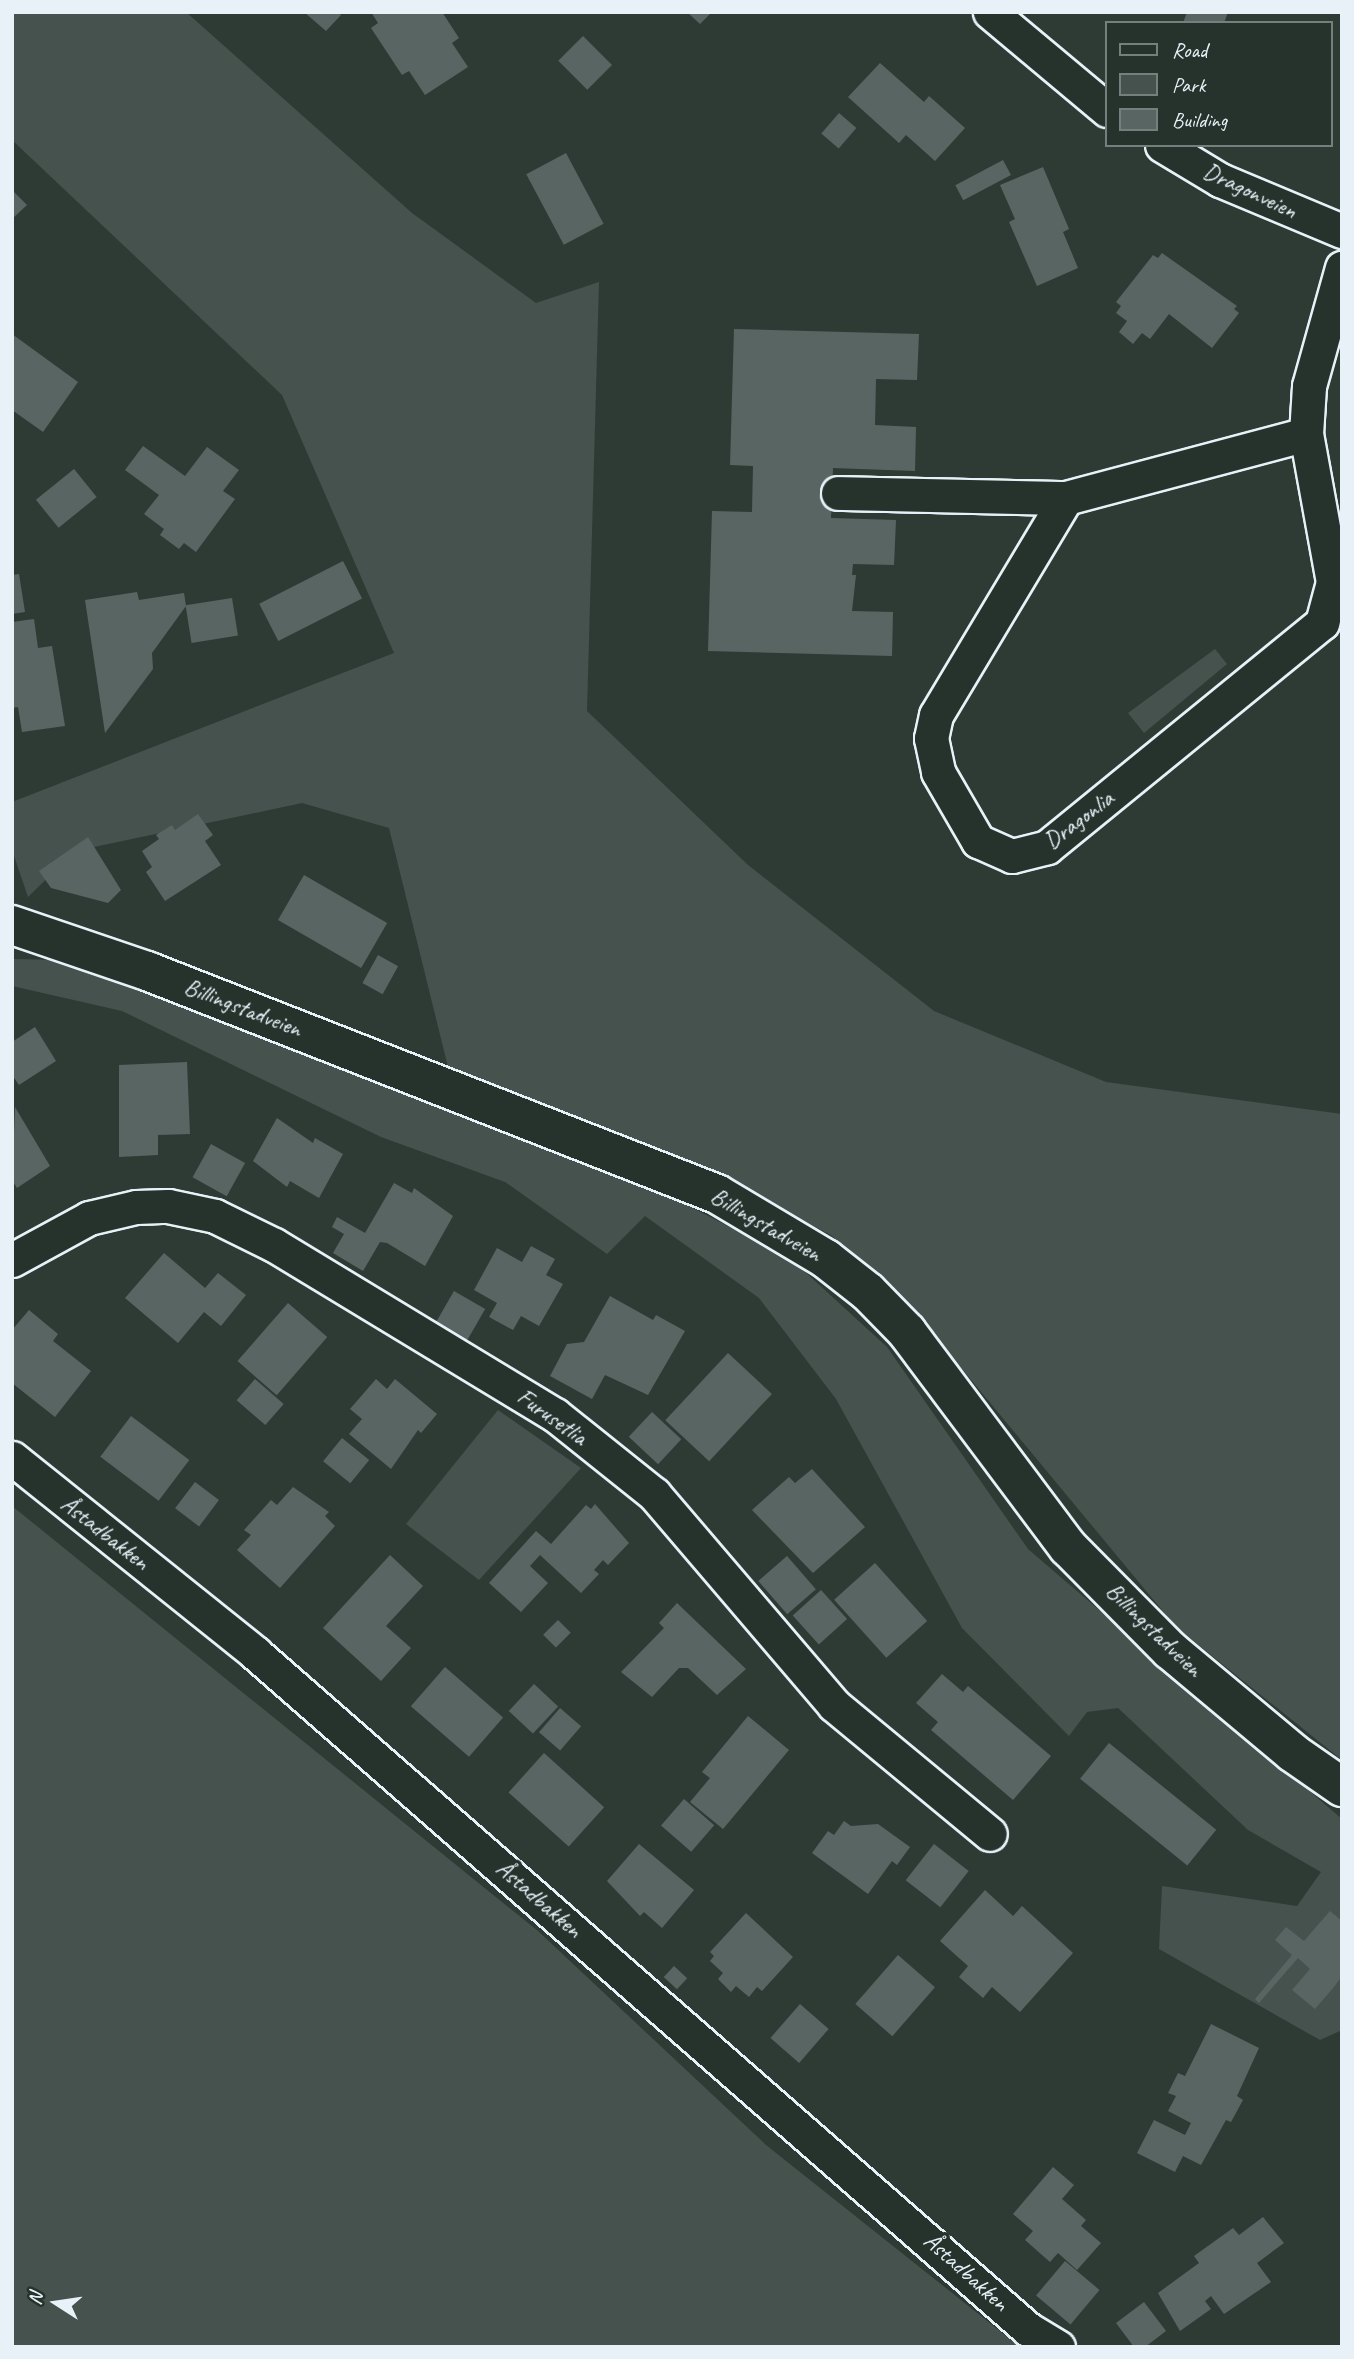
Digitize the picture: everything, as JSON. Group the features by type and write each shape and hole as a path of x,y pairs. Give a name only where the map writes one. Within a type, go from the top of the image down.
{"main road":[{"name":"Billingstadveien","path":"12,925 147,971 717,1194 826,1259 907,1332 1068,1547 1170,1650 1293,1753 1342,1787"}],"street":[{"path":"990,12 1106,109"},
{"name":"Dragonveien","path":"1165,147 1220,180 1342,231"},
{"name":"Dragonlia","path":"1066,498 936,715 931,738 938,772 978,841 1012,856 1047,847 1322,623 1333,582 1306,434 1309,386 1342,268"},
{"path":"838,493 1066,498 1306,434"},
{"name":"Furusetlia","path":"12,1260 89,1218 136,1207 168,1206 215,1216 274,1245 555,1415 654,1494 834,1705 990,1834"},
{"name":"Åstadbakken","path":"12,1458 255,1653 1028,2329 1058,2347"}],"green space":[{"path":"12,12 186,12 412,213 536,303 599,282 587,711 748,865 934,1011 1106,1082 1342,1114 1342,1760 1176,1627 924,1323 831,1235 685,1161 448,1067 389,828 302,803 75,851 28,897 12,850 12,802 394,653 282,395 12,140"},
{"path":"1215,649 1227,664 1144,733 1128,713"},
{"path":"12,959 59,960 666,1194 791,1259 887,1347 1028,1549 1342,1819 1342,2030 1320,2040 1159,1949 1162,1886 1297,1906 1321,1872 1248,1830 1118,1708 1087,1712 1069,1736 962,1628 836,1399 759,1298 645,1216 607,1254 505,1182 381,1137 122,1011 12,986"},
{"path":"498,1410 581,1468 479,1580 406,1524"},
{"path":"12,1506 538,1931 766,2145 1020,2347 12,2347"}],"building":[{"path":"304,12 338,12 341,15 326,31"},
{"path":"371,12 442,12 459,38 452,43 468,67 425,95 409,71 402,75 371,28 378,23"},
{"path":"687,12 712,12 700,24"},
{"path":"1187,12 1228,12 1225,21 1184,21"},
{"path":"583,36 612,65 587,90 558,61"},
{"path":"880,63 924,102 929,96 965,128 935,161 906,135 899,143 848,97"},
{"path":"839,113 856,128 839,148 821,133"},
{"path":"566,153 604,224 564,245 526,174"},
{"path":"1003,160 1011,175 963,200 955,185"},
{"path":"1043,167 1069,229 1063,232 1078,268 1037,286 1009,222 1015,219 1000,185"},
{"path":"12,190 27,205 12,219"},
{"path":"1162,253 1237,306 1234,309 1239,313 1212,348 1169,314 1150,339 1142,333 1133,344 1119,332 1127,321 1116,313 1121,306 1116,302 1153,255 1158,258"},
{"path":"734,329 919,334 917,380 876,379 875,425 916,427 915,471 833,468 831,518 896,520 894,565 853,564 852,575 856,575 852,611 893,612 892,656 708,651 712,511 752,512 753,466 730,465"},
{"path":"12,334 78,382 43,432 12,410"},
{"path":"143,446 185,476 207,447 239,470 223,491 235,499 196,552 184,543 179,549 160,535 164,529 144,514 159,495 125,470"},
{"path":"74,469 97,497 59,528 36,500"},
{"path":"343,561 362,598 278,641 259,604"},
{"path":"19,574 25,612 12,614 12,575"},
{"path":"137,592 139,600 184,593 186,606 152,653 153,669 105,733 85,600"},
{"path":"232,598 238,636 192,643 186,605"},
{"path":"34,619 38,648 52,646 65,726 22,732 18,707 12,708 12,622"},
{"path":"198,814 213,835 205,841 221,865 165,901 146,872 152,867 142,851 159,839 156,835 172,825 175,830"},
{"path":"88,837 121,890 108,903 51,888 39,871"},
{"path":"304,875 387,923 361,968 278,920"},
{"path":"378,955 398,966 383,994 362,983"},
{"path":"35,1027 56,1061 19,1085 12,1075 12,1042"},
{"path":"187,1062 190,1134 158,1135 158,1155 119,1157 119,1065"},
{"path":"15,1107 50,1166 17,1188 12,1180"},
{"path":"277,1118 313,1143 315,1138 343,1154 319,1198 290,1181 287,1187 253,1161"},
{"path":"211,1144 245,1163 227,1196 193,1177"},
{"path":"394,1183 412,1193 414,1188 453,1216 425,1266 387,1243 380,1242 363,1271 333,1253 344,1234 332,1227 337,1217 365,1233"},
{"path":"531,1246 555,1259 546,1275 563,1284 539,1326 521,1316 513,1330 489,1317 497,1303 474,1290 497,1248 522,1262"},
{"path":"164,1253 205,1288 218,1273 246,1295 221,1326 204,1312 178,1343 125,1298"},
{"path":"454,1291 485,1309 467,1340 436,1322"},
{"path":"610,1296 653,1320 656,1315 685,1331 648,1395 605,1375 592,1399 550,1376 567,1344 584,1342"},
{"path":"288,1303 327,1337 277,1395 237,1361"},
{"path":"29,1310 58,1334 53,1341 91,1371 55,1417 12,1383 12,1330"},
{"path":"728,1353 772,1394 709,1461 665,1420"},
{"path":"255,1379 284,1404 265,1425 237,1400"},
{"path":"376,1379 387,1389 395,1379 437,1414 421,1433 418,1430 391,1469 349,1434 362,1419 350,1409"},
{"path":"652,1412 681,1439 658,1464 629,1437"},
{"path":"131,1416 189,1460 159,1501 100,1457"},
{"path":"342,1438 369,1460 350,1483 323,1461"},
{"path":"812,1469 865,1527 813,1573 752,1510 789,1477 795,1483"},
{"path":"195,1482 219,1500 199,1526 175,1508"},
{"path":"293,1487 329,1512 325,1516 335,1526 280,1588 237,1550 251,1535 244,1530 271,1500 277,1505"},
{"path":"595,1504 629,1543 608,1565 603,1560 594,1570 599,1574 581,1593 540,1555 530,1566 548,1583 521,1612 489,1583 536,1531 551,1544 586,1505 591,1509"},
{"path":"390,1555 423,1586 386,1626 411,1648 381,1681 323,1628"},
{"path":"787,1556 816,1589 787,1614 758,1581"},
{"path":"875,1563 927,1621 886,1658 834,1600"},
{"path":"821,1590 847,1619 819,1644 793,1615"},
{"path":"677,1603 746,1669 717,1695 688,1668 679,1668 652,1697 621,1672 664,1628 659,1623"},
{"path":"558,1620 571,1633 556,1648 543,1635"},
{"path":"445,1667 503,1718 469,1757 411,1706"},
{"path":"942,1674 963,1692 968,1686 1051,1756 1013,1800 931,1730 938,1722 916,1703"},
{"path":"534,1684 558,1707 533,1734 509,1711"},
{"path":"560,1708 581,1726 560,1751 539,1732"},
{"path":"748,1716 789,1750 723,1829 690,1802 710,1778 702,1772"},
{"path":"1109,1743 1216,1830 1187,1866 1080,1779"},
{"path":"544,1753 604,1807 569,1847 509,1792"},
{"path":"684,1799 714,1825 691,1852 661,1825"},
{"path":"844,1821 851,1826 878,1824 910,1847 897,1865 892,1861 868,1894 812,1853 828,1831 834,1835"},
{"path":"639,1844 694,1890 662,1928 644,1912 640,1916 607,1881"},
{"path":"934,1844 969,1871 940,1907 906,1880"},
{"path":"985,1890 1013,1916 1022,1906 1073,1953 1020,2012 992,1987 983,1998 959,1977 968,1966 940,1941"},
{"path":"1330,1911 1342,1921 1342,1976 1334,1987 1315,2009 1292,1990 1310,1969 1298,1958 1259,2003 1255,1999 1292,1955 1275,1940 1286,1927 1304,1941"},
{"path":"746,1913 793,1957 762,1991 757,1987 749,1997 736,1986 731,1992 718,1979 723,1973 710,1961 714,1956 710,1952"},
{"path":"898,1955 935,1987 892,2036 855,2004"},
{"path":"674,1966 687,1978 677,1989 664,1977"},
{"path":"800,2004 829,2029 799,2063 770,2038"},
{"path":"1211,2024 1259,2048 1237,2096 1243,2100 1231,2122 1226,2120 1201,2165 1183,2156 1175,2172 1137,2153 1154,2120 1185,2135 1191,2123 1168,2111 1176,2096 1168,2093 1178,2073 1185,2076"},
{"path":"1053,2167 1074,2185 1062,2199 1086,2220 1081,2226 1101,2243 1077,2270 1058,2253 1050,2262 1025,2240 1033,2231 1013,2214"},
{"path":"1263,2217 1284,2243 1257,2263 1271,2282 1224,2314 1211,2296 1205,2301 1211,2309 1180,2331 1158,2293 1199,2263 1194,2256 1233,2228 1239,2235"},
{"path":"1065,2261 1099,2290 1071,2324 1036,2295"},
{"path":"1144,2302 1166,2331 1145,2347 1134,2347 1116,2323"}]}
